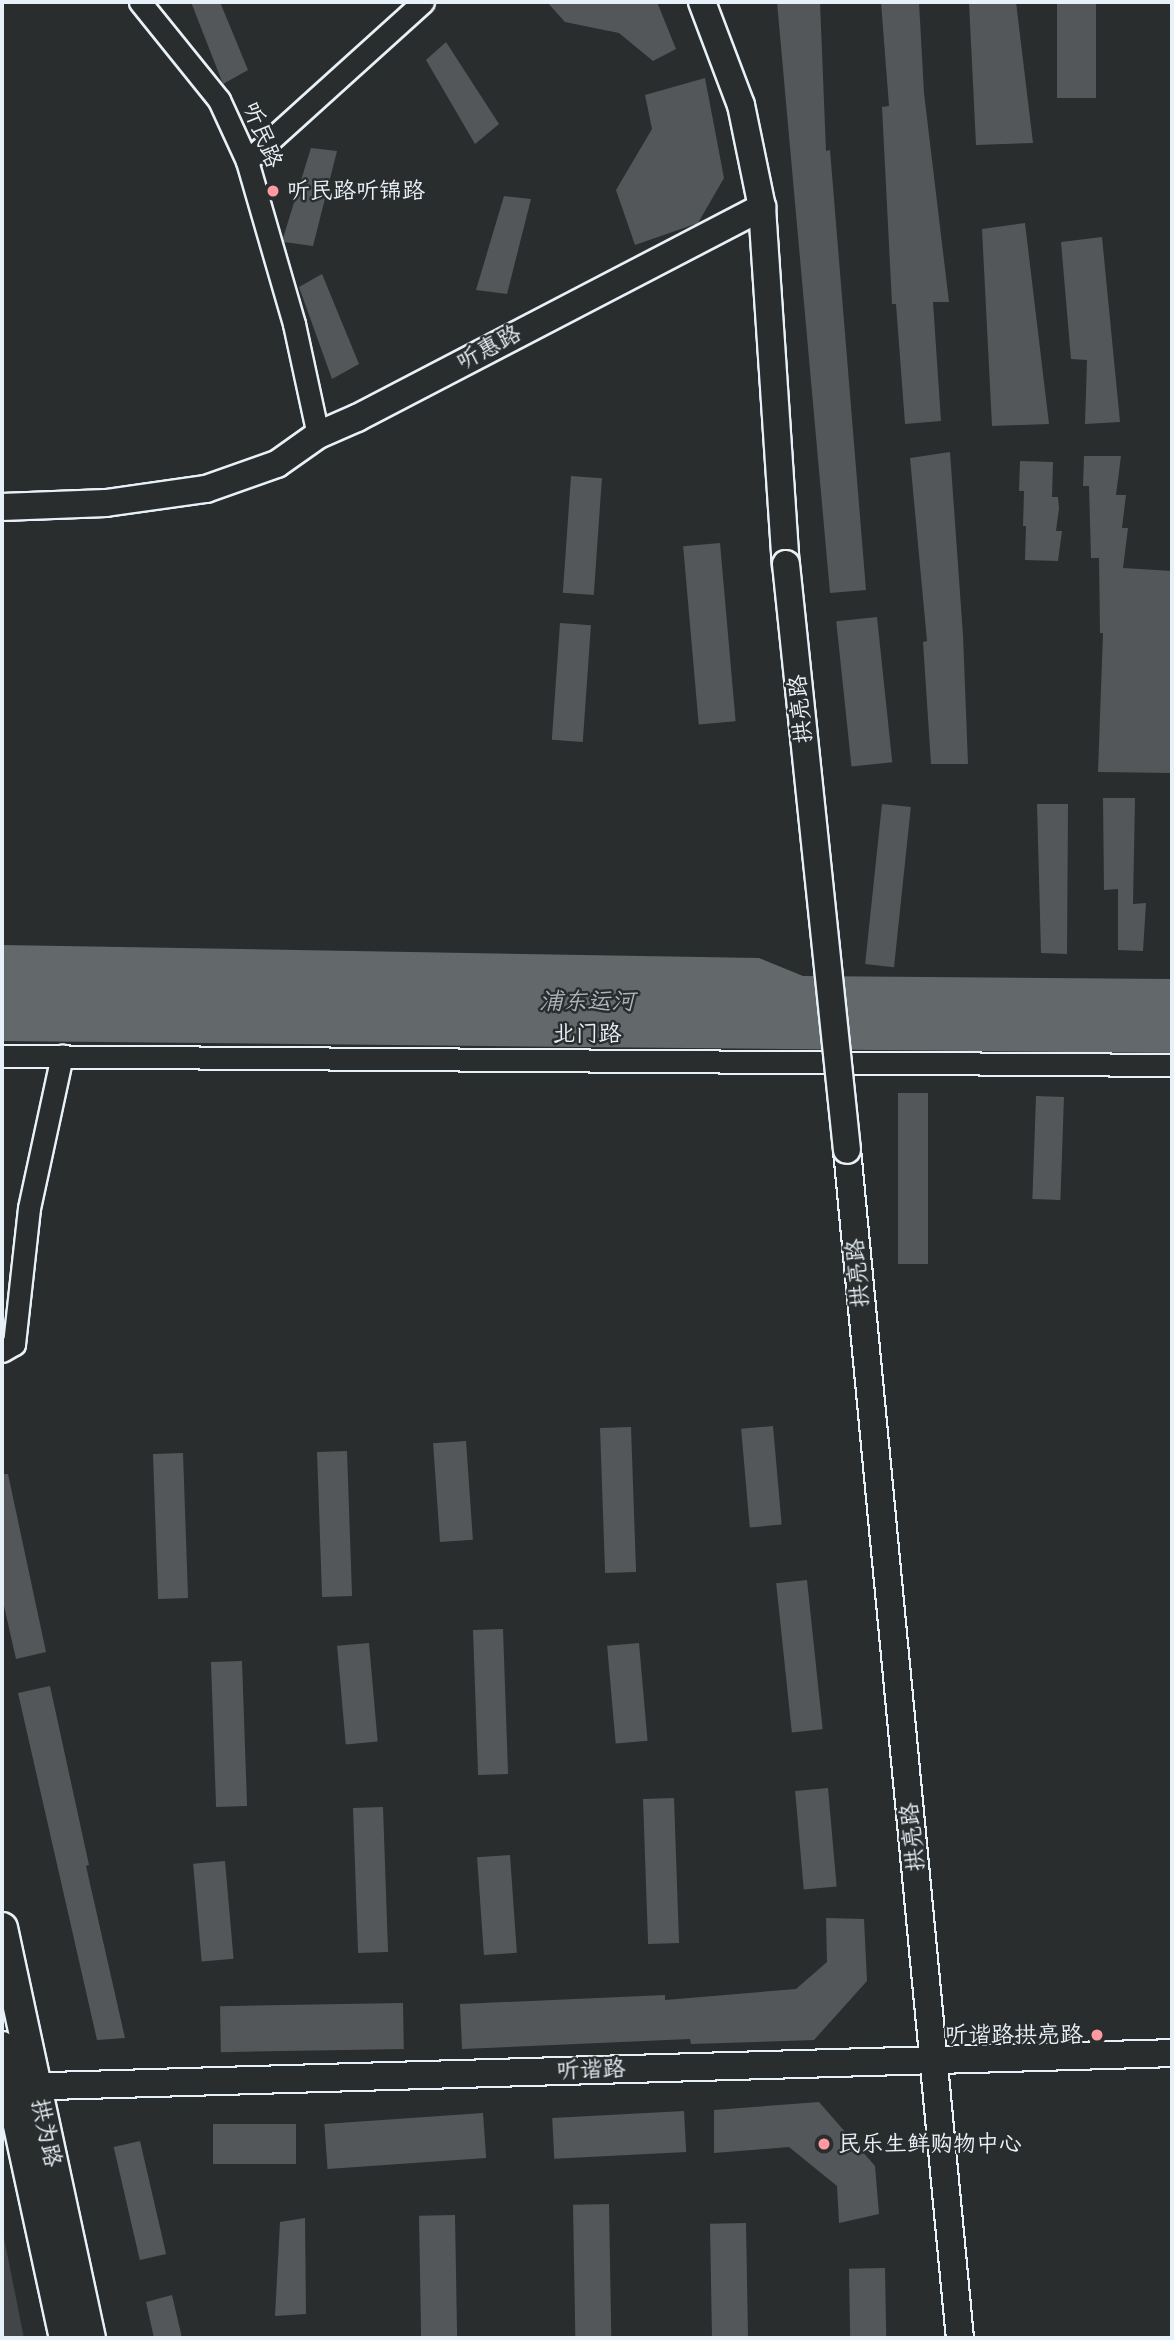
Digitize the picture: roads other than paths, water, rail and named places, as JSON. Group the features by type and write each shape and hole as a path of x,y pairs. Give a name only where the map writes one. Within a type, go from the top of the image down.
{"main road":[{"name":"拱为路","path":"2,1928 23,2087 65,2338"},
{"name":"拱为路","path":"2,2047 23,2087 90,2338"}],"street":[{"name":"听民路","path":"140,2 219,100 247,161 294,324 318,435"},
{"path":"247,161 424,2"},
{"path":"702,2 741,105 762,207"},
{"name":"听惠路","path":"2,507 106,503 206,489 277,464 318,435 357,418 762,207"},
{"name":"拱亮路","path":"762,207 786,564 847,1150 960,2338"},
{"name":"北门路","path":"2,1056 1172,1065"},
{"path":"2,1351 15,1344 29,1208 62,1056"},
{"name":"听谐路","path":"23,2087 1172,2053"}],"water":[{"name":"浦东运河","path":"2,945 759,958 803,976 1172,979 1172,1053 2,1041"}],"place":[{"name":"听民路听锦路","path":"273,191"},
{"name":"听谐路拱亮路","path":"1097,2035"},
{"name":"民乐生鲜购物中心","path":"824,2144"}]}
